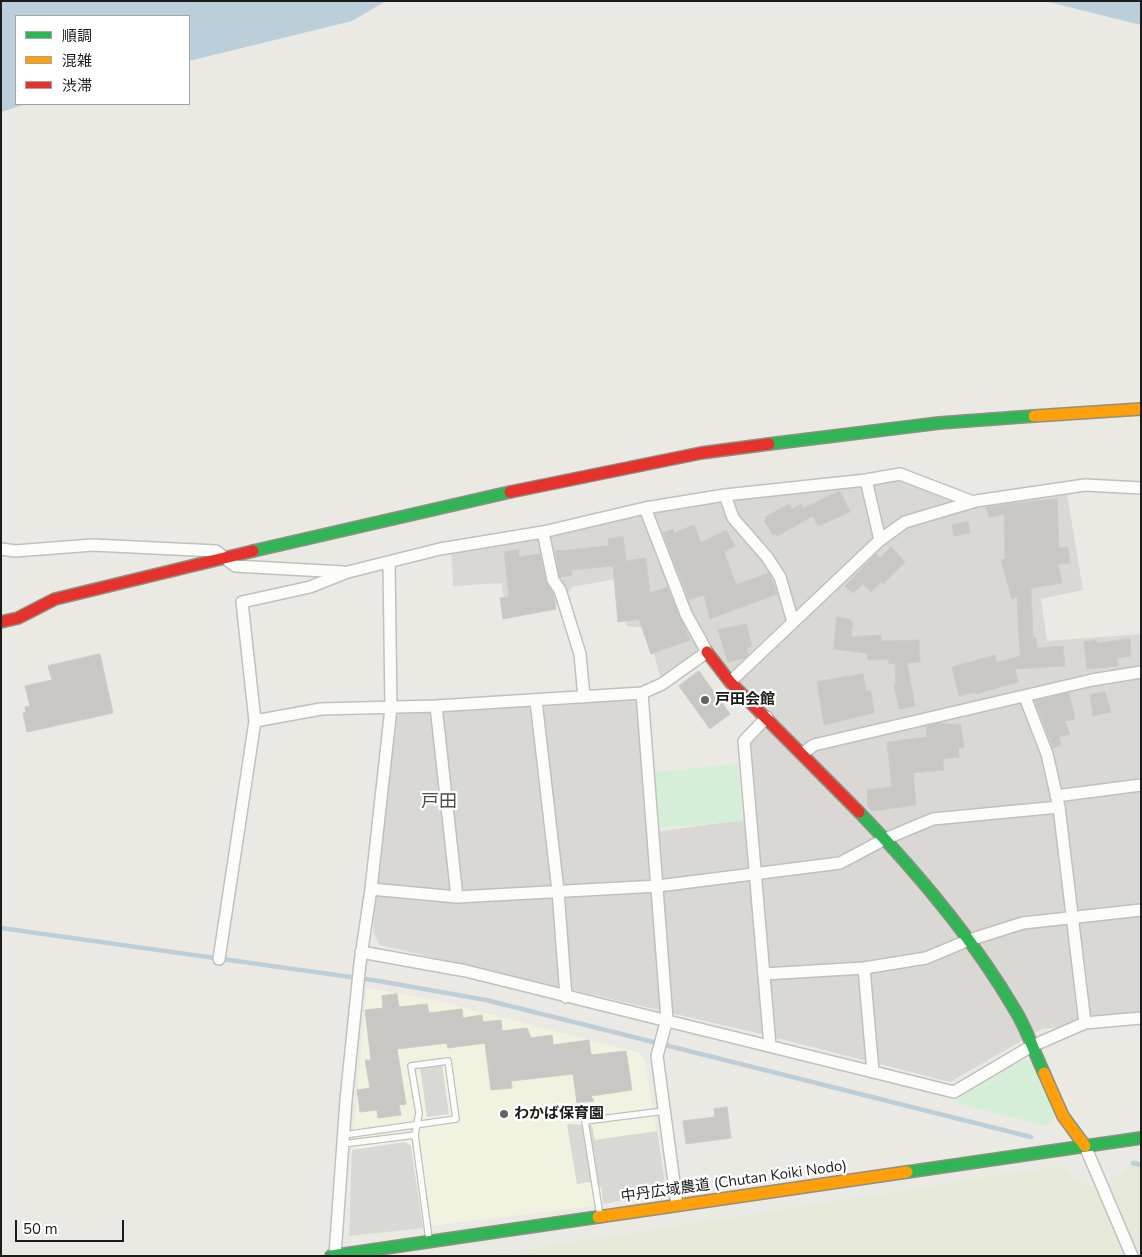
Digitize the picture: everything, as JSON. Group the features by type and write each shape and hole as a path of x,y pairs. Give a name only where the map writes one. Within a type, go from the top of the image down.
{"street":[{"path":"1,622 18,618 55,599 223,558 562,480 701,453 939,423 1141,409"},
{"path":"219,958 255,721 242,602 310,586 348,572 440,549 543,532 645,508 725,495 866,480 900,474 973,502"},
{"path":"866,480 880,540"},
{"path":"730,682 880,540 905,522 973,502 1085,485 1141,488"},
{"path":"725,495 733,518 767,557 780,577 793,622"},
{"path":"645,508 686,614 707,652 730,682 768,717 885,839 969,940 1016,1011 1030,1047 1064,1116 1085,1146 1132,1256"},
{"path":"543,532 553,580 560,590 580,654 584,697"},
{"path":"1,549 15,551 93,544 216,551 235,566 348,572"},
{"path":"335,1255 343,1139 358,984 371,889 391,708 389,562"},
{"path":"255,721 321,709 436,706 642,693 662,684 707,652"},
{"path":"803,754 814,746 1092,680 1141,672"},
{"path":"642,693 658,886 665,1024 657,1056 677,1205"},
{"path":"1025,697 1047,754 1057,801 1085,1023"},
{"path":"536,701 558,891 566,997"},
{"path":"436,706 457,897"},
{"path":"768,717 744,741 770,1046"},
{"path":"371,889 457,897 658,886 840,863 885,839 933,819 1057,801 1141,785"},
{"path":"764,974 864,968 926,958 969,940 1023,923 1141,910"},
{"path":"361,958 466,971 665,1024 770,1046 954,1092 1030,1047 1085,1023 1141,1018"},
{"path":"864,968 873,1072"},
{"name":"中丹広域農道 (Chutan Koiki Nodo)","path":"330,1256 1141,1138"}],"lane":[{"path":"343,1139 416,1124 456,1119 448,1061 411,1066 419,1113 416,1124 415,1134 430,1241"},
{"path":"600,1216 585,1121 664,1111"},
{"path":"343,1139 415,1134"}],"shaded area":[{"path":"900,474 976,501 1066,488 1083,590 1041,599 1047,641 1141,634 1141,1018 1042,1029 950,1082 757,1033 380,945 373,932 391,708 642,693 654,832 743,820 744,741 767,717 707,653 662,684 647,628 627,626 615,579 572,587 562,603 505,612 502,583 453,586 451,547 594,520"},
{"path":"738,764 743,821 659,828 654,772"},
{"name":"わかば保育園","path":"367,988 430,999 640,1053 645,1062 666,1190 661,1194 593,1206 349,1236 354,1127"},
{"path":"1019,1060 1030,1061 1057,1113 1047,1126 952,1102"},
{"path":"442,1064 449,1114 427,1117 420,1067"},
{"path":"567,1124 592,1125 595,1140 657,1131 666,1190 661,1194 603,1204 601,1187 589,1182 577,1184"},
{"path":"405,1142 411,1146 423,1228 349,1236 352,1150"},
{"path":"1141,1154 1141,1256 486,1256 1059,1166 1087,1185 1108,1184"}],"water":[{"path":"1,1 386,1 352,21 190,61 190,15 15,15 15,105 23,105 1,112"},
{"path":"1045,1 1141,1 1141,25"}],"building":[{"path":"840,491 850,512 818,526 813,516 777,536 776,534 773,535 764,521 767,519 765,517 789,504 792,509 801,504 803,508"},
{"path":"1057,499 1059,548 1068,547 1070,563 1058,564 1062,583 1031,588 1033,638 1036,638 1037,648 1063,646 1065,666 1015,669 1018,682 976,694 975,692 959,696 952,667 995,655 997,663 1020,656 1017,597 1012,599 1001,560 1005,559 1004,514 989,518 986,507"},
{"path":"968,522 970,533 954,536 952,525"},
{"path":"694,525 701,543 726,530 735,546 724,552 736,585 769,573 777,594 710,619 704,595 689,600 663,533 673,529 674,533"},
{"path":"623,537 626,561 646,558 650,593 667,587 690,640 651,654 639,619 618,622 613,566 571,570 572,575 560,577 555,551 609,546 608,539"},
{"path":"891,547 905,562 883,584 881,582 871,592 863,584 853,593 845,586 876,554 880,558"},
{"path":"519,550 519,557 540,554 546,582 553,593 556,609 503,619 500,598 509,597 504,552"},
{"path":"837,617 851,619 853,623 851,637 881,635 881,641 919,640 920,662 907,663 915,706 899,709 894,685 896,685 895,663 889,664 889,659 868,660 867,653 834,649"},
{"path":"746,624 752,646 747,648 748,654 745,658 728,662 718,630"},
{"path":"1130,639 1131,656 1117,658 1118,666 1087,669 1084,642 1096,640 1097,643"},
{"path":"100,654 113,713 27,732 23,713 26,712 25,707 30,706 25,686 52,680 48,666"},
{"name":"戸田会館","path":"699,671 730,714 710,729 679,686"},
{"path":"863,674 866,691 871,691 874,713 824,725 817,682"},
{"path":"1105,692 1111,712 1093,716 1090,695"},
{"path":"1069,693 1075,719 1065,721 1070,734 1059,737 1061,745 1053,748 1035,701"},
{"path":"939,723 961,725 964,748 958,748 959,757 943,759 944,770 913,773 916,805 872,811 868,807 867,790 892,787 887,742 927,737 926,727"},
{"path":"397,994 399,1007 427,1004 429,1013 462,1009 463,1018 482,1015 483,1022 501,1020 502,1031 527,1028 531,1038 552,1035 553,1045 589,1040 591,1055 626,1051 632,1090 591,1096 594,1101 577,1103 573,1074 511,1081 512,1088 491,1090 485,1043 448,1048 447,1043 397,1049 406,1104 399,1105 401,1115 378,1118 377,1110 360,1112 357,1090 370,1088 365,1060 371,1060 365,1010 383,1008 382,996"},
{"path":"727,1107 731,1138 686,1144 683,1121 715,1117 714,1109"}],"waterway":[{"path":"1,928 379,981 486,1000 1031,1137"},
{"path":"1133,1163 1141,1165"}],"traffic: fast":[{"path":"769,444 939,423 1034,416"},
{"path":"253,551 510,492"},
{"path":"859,812 923,882 981,957 1019,1017 1044,1073"},
{"path":"907,1172 1141,1138"},
{"path":"331,1256 598,1217"}],"traffic: slow":[{"path":"1034,416 1141,409"},
{"path":"1044,1073 1063,1116 1085,1146"},
{"path":"598,1217 907,1172"}],"traffic: jam":[{"path":"510,492 701,453 769,444"},
{"path":"1,622 18,618 55,599 253,551"},
{"path":"707,652 730,682 859,812"}],"place":[{"name":"戸田会館","path":"705,700"},
{"name":"わかば保育園","path":"504,1114"}],"district":[{"name":"戸田","path":"439,803"}]}
